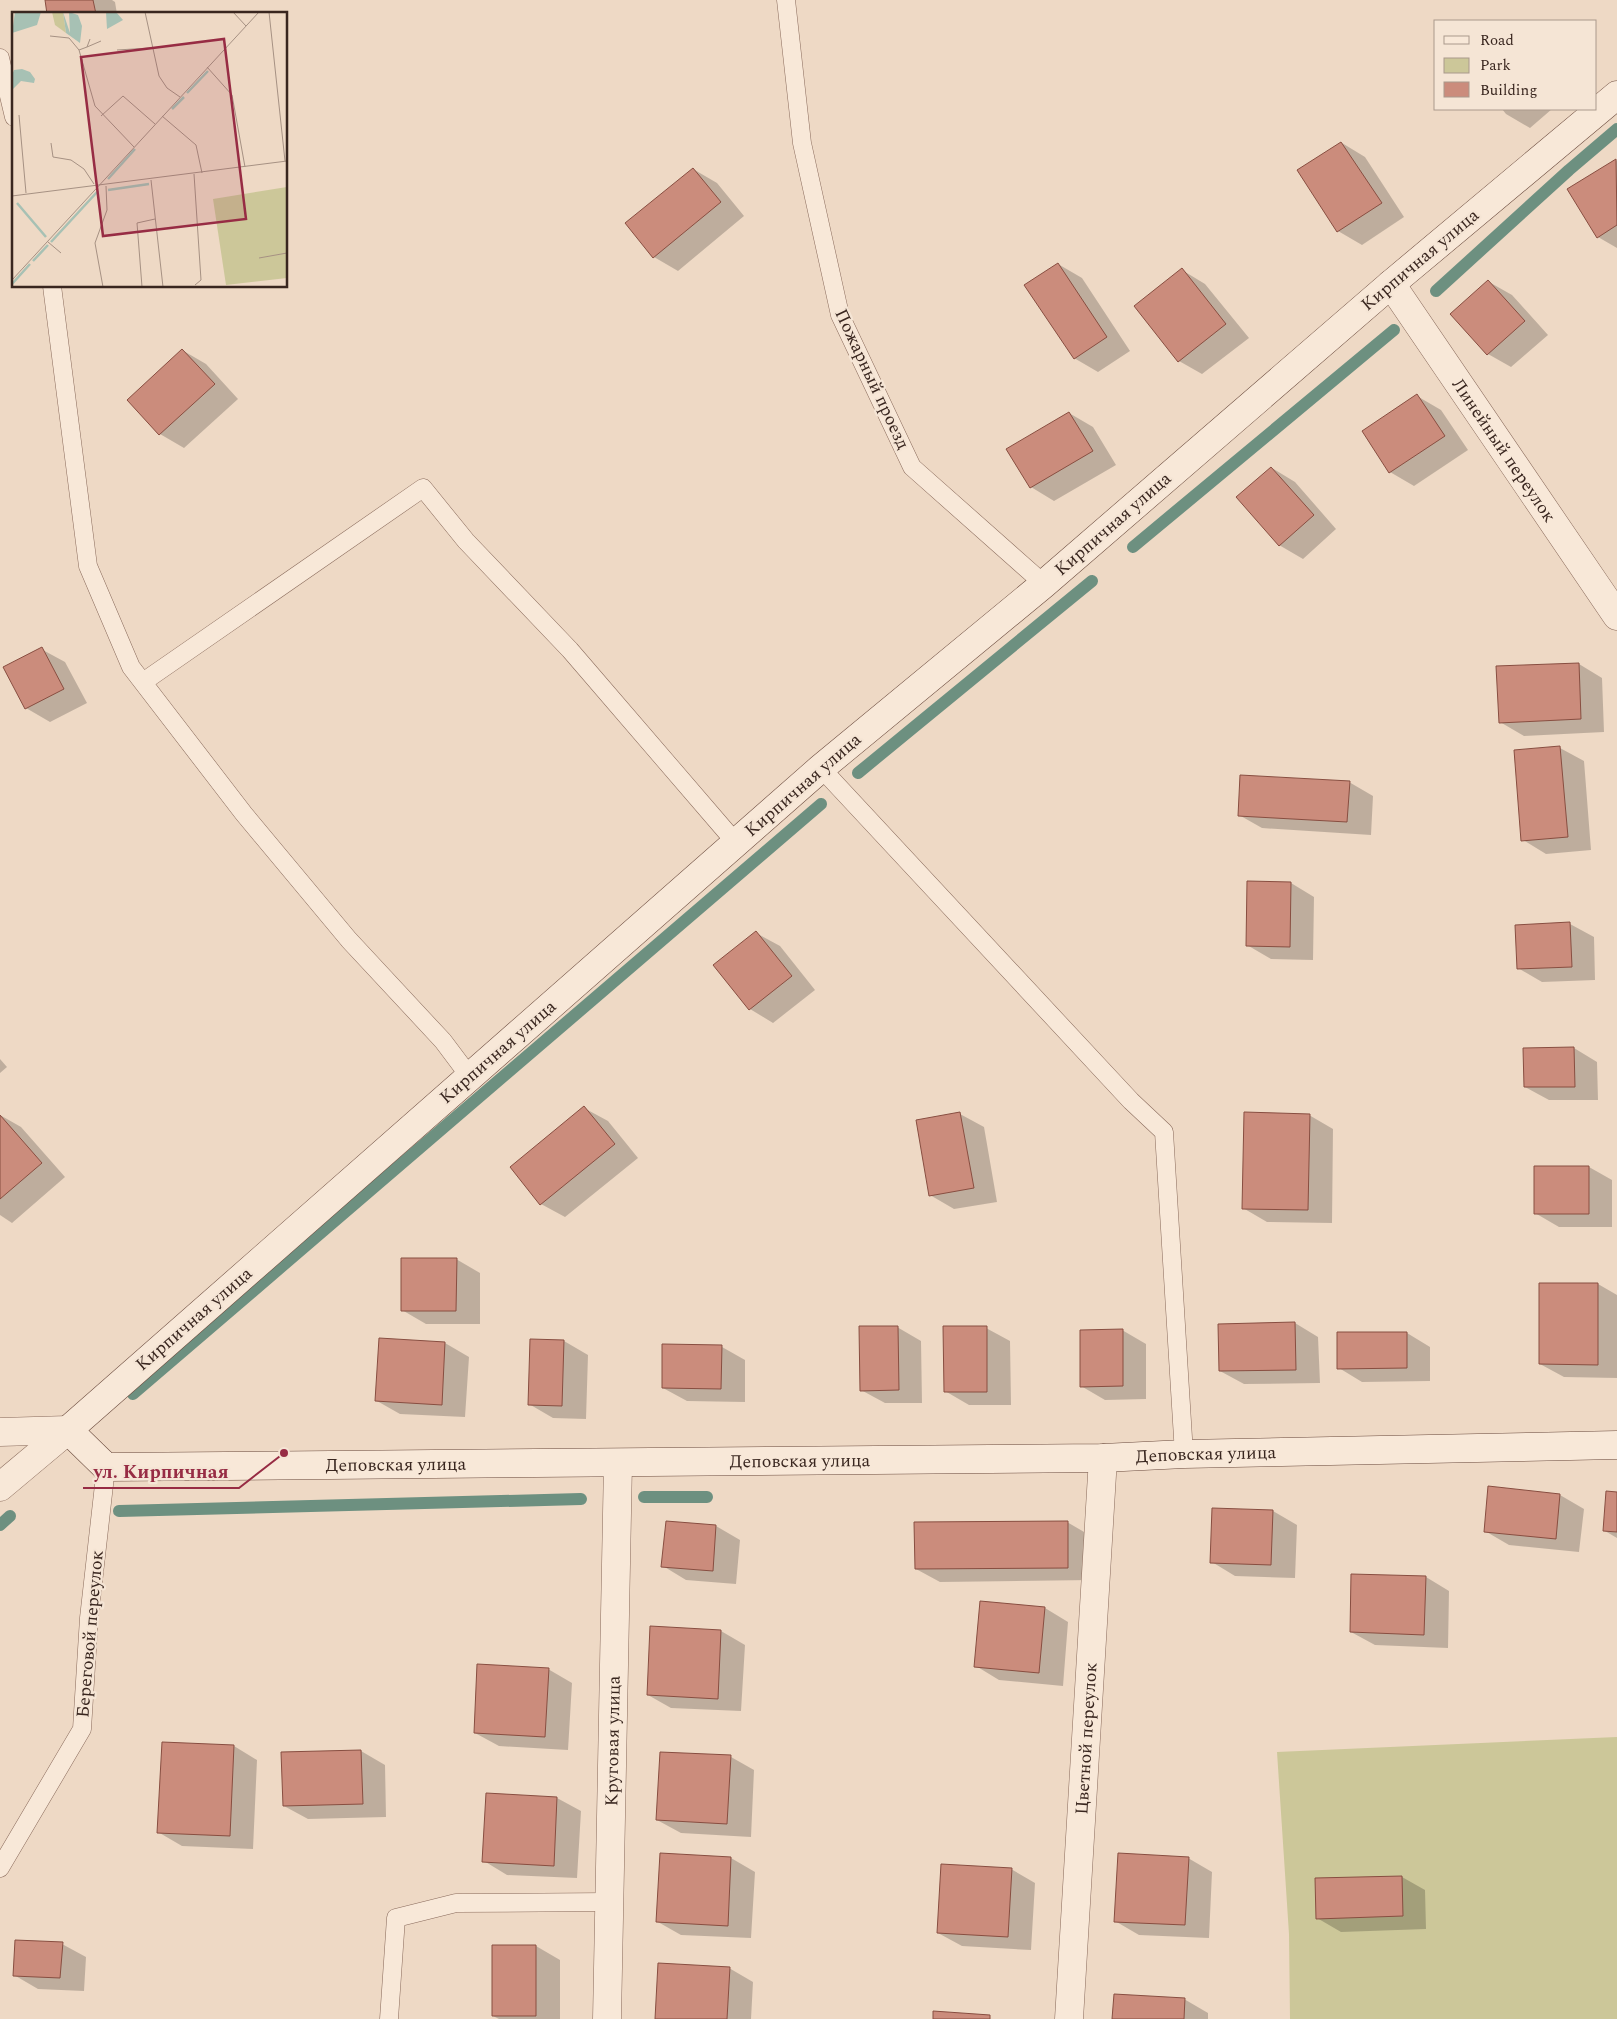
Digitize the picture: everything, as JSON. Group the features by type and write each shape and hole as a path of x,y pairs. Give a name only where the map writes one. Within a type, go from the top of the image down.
{"street":[{"name":"Кирпичная улица","path":"0,1488 821,768 1044,584 1391,284 1617,95"},
{"name":"Линейный переулок","path":"1391,284 1617,616"},
{"path":"0,1432 68,1430 106,1467"},
{"name":"Деповская улица","path":"106,1467 1102,1458 1184,1454 1617,1446"},
{"name":"Цветной переулок","path":"1069,2019 1102,1458"},
{"name":"Круговая улица","path":"607,2019 618,1463"}],"lane":[{"name":"Пожарный проезд","path":"783,1 802,143 840,314 912,467 1044,584"},
{"path":"0,58 12,109"},
{"path":"52,288 88,566 131,667 244,814 349,940 443,1041 470,1077"},
{"path":"143,682 423,488 466,541 570,650 736,843"},
{"path":"821,768 1131,1101 1164,1132 1184,1454"},
{"name":"Береговой переулок","path":"0,1868 82,1729 89,1618 106,1467"},
{"path":"389,2019 396,1918 456,1902 609,1902"}],"green space":[{"path":"1617,1737 1617,2019 1290,2019 1289,1934 1277,1752"}],"building":[{"path":"45,0 93,0 96,12 47,12"},
{"path":"1341,142 1382,203 1337,232 1297,170"},
{"path":"1616,159 1617,225 1597,238 1567,189"},
{"path":"693,168 721,202 653,258 625,223"},
{"path":"1058,263 1107,337 1074,359 1024,285"},
{"path":"1182,268 1226,324 1178,362 1134,306"},
{"path":"1488,280 1525,321 1487,355 1450,314"},
{"path":"182,349 215,384 159,435 127,400"},
{"path":"1417,394 1445,436 1389,473 1362,431"},
{"path":"1069,412 1093,451 1030,488 1006,449"},
{"path":"1271,467 1314,515 1279,546 1236,497"},
{"path":"42,647 64,689 25,709 3,667"},
{"path":"1579,663 1581,719 1499,723 1496,666"},
{"path":"1560,746 1568,837 1521,841 1514,750"},
{"path":"1240,775 1350,781 1347,822 1238,816"},
{"path":"1247,881 1291,882 1290,947 1246,946"},
{"path":"1570,922 1572,967 1517,969 1515,925"},
{"path":"756,931 792,976 749,1010 713,965"},
{"path":"1574,1047 1575,1087 1524,1087 1523,1048"},
{"path":"584,1106 615,1144 540,1205 510,1167"},
{"path":"960,1112 974,1188 929,1196 916,1120"},
{"path":"1244,1112 1310,1114 1308,1210 1242,1209"},
{"path":"0,1115 42,1163 0,1199"},
{"path":"1534,1166 1589,1166 1589,1214 1534,1214"},
{"path":"401,1258 457,1258 456,1311 401,1311"},
{"path":"1539,1283 1598,1283 1598,1365 1539,1364"},
{"path":"1295,1322 1296,1370 1219,1371 1218,1324"},
{"path":"859,1326 898,1326 899,1390 860,1391"},
{"path":"943,1326 987,1326 987,1392 944,1392"},
{"path":"1123,1329 1123,1386 1080,1387 1080,1330"},
{"path":"1337,1332 1407,1332 1407,1368 1337,1369"},
{"path":"379,1338 445,1342 442,1405 375,1401"},
{"path":"530,1339 564,1340 562,1406 528,1405"},
{"path":"662,1344 722,1345 721,1389 662,1388"},
{"path":"1488,1486 1560,1494 1556,1539 1484,1532"},
{"path":"1606,1491 1617,1492 1617,1532 1603,1531"},
{"path":"1212,1508 1273,1510 1271,1565 1210,1563"},
{"path":"666,1521 716,1525 713,1571 661,1567"},
{"path":"1068,1521 1068,1568 915,1569 914,1522"},
{"path":"1351,1574 1426,1576 1424,1635 1350,1632"},
{"path":"980,1601 1045,1607 1039,1673 974,1667"},
{"path":"650,1626 721,1630 718,1699 647,1695"},
{"path":"477,1664 549,1668 545,1737 474,1733"},
{"path":"162,1742 234,1745 230,1836 157,1833"},
{"path":"361,1750 363,1804 283,1806 281,1752"},
{"path":"660,1752 731,1755 727,1824 656,1820"},
{"path":"486,1793 557,1797 554,1866 482,1862"},
{"path":"660,1853 731,1857 728,1926 656,1922"},
{"path":"1118,1853 1189,1857 1185,1925 1114,1922"},
{"path":"941,1864 1012,1868 1008,1937 937,1933"},
{"path":"1402,1876 1403,1916 1316,1919 1315,1878"},
{"path":"15,1940 63,1942 60,1978 13,1976"},
{"path":"492,1945 536,1945 536,2016 492,2016"},
{"path":"658,1963 730,1967 727,2019 655,2019"},
{"path":"1114,1994 1185,1998 1184,2019 1112,2019"},
{"path":"933,2011 990,2015 990,2019 933,2019"}],"waterway":[{"path":"1436,291 1617,129"},
{"path":"1133,547 1394,330"},
{"path":"858,773 1092,581"},
{"path":"133,1394 821,804"},
{"path":"644,1497 707,1497"},
{"path":"119,1511 581,1499"},
{"path":"0,1525 10,1516"}],"place":[{"name":"ул. Кирпичная","path":"284,1453"}]}
